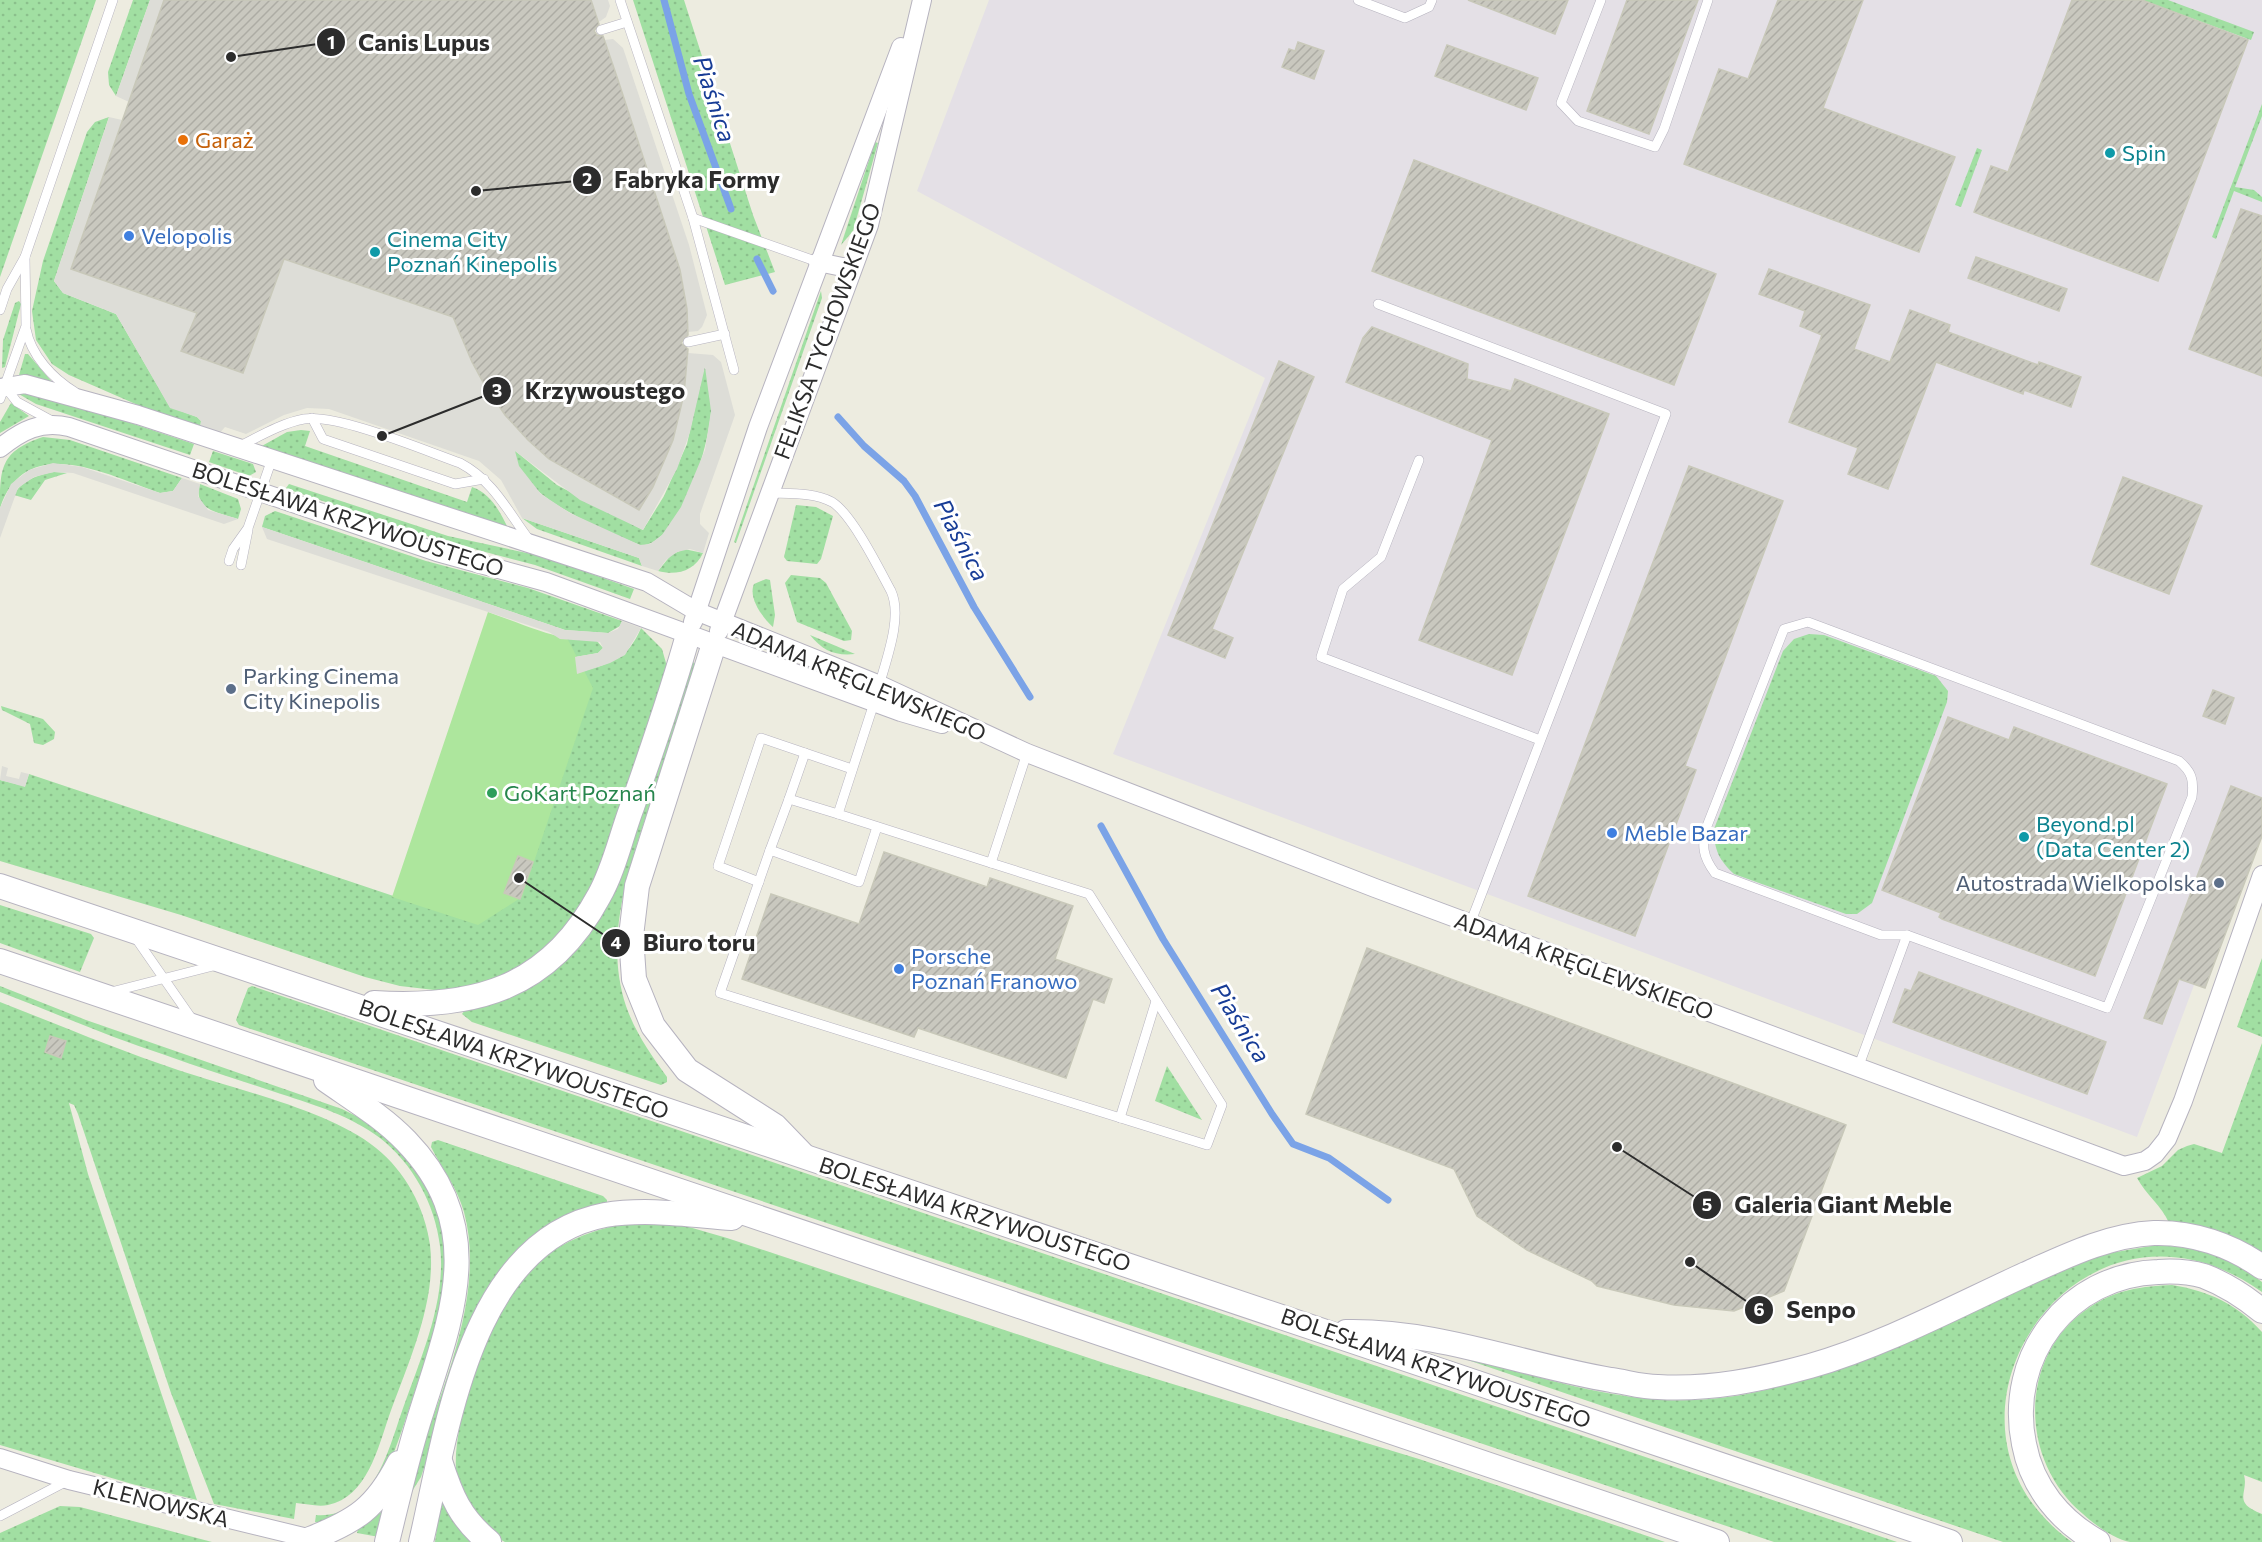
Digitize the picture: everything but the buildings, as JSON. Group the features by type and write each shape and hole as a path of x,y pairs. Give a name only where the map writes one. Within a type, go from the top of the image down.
{"main road":[{"path":"718,633 637,886 631,936 634,979 653,1026 687,1070 775,1126 807,1159"},
{"path":"336,997 385,1003 453,1000 501,990 528,977 554,959 576,935 601,895 671,695 688,634"},
{"name":"BOLESŁAWA KRZYWOUSTEGO","path":"0,886 336,997 807,1159 1330,1332 1950,1542"},
{"path":"0,961 1717,1542"},
{"path":"305,1064 374,1113 407,1141 439,1187 453,1227 458,1264 456,1295 414,1435 387,1542"},
{"path":"421,1542 468,1354 480,1326 507,1278 530,1254 572,1226 603,1216 637,1212 765,1220"},
{"path":"1330,1332 1385,1331 1450,1343 1581,1375 1656,1387 1706,1388 1753,1382 1859,1349 2072,1254 2122,1238 2170,1234 2207,1239 2248,1257 2262,1267"},
{"path":"2098,1542 2081,1532 2046,1498 2032,1474 2025,1451 2019,1402 2023,1377 2043,1336 2072,1303 2114,1279 2141,1272 2172,1271 2202,1276 2229,1288 2262,1311"},
{"path":"317,1540 347,1524 372,1504 393,1475 414,1435"},
{"path":"440,1461 452,1497 470,1527 489,1542"}],"street":[{"name":"FELIKSA TYCHOWSKIEGO","path":"688,634 758,427 818,262 920,0"},
{"name":"FELIKSA TYCHOWSKIEGO","path":"718,633 869,225 920,0"},
{"path":"818,262 852,269"},
{"name":"BOLESŁAWA KRZYWOUSTEGO","path":"1,388 25,384 90,401 238,447 647,582 696,610 718,633"},
{"name":"BOLESŁAWA KRZYWOUSTEGO","path":"4,445 34,427 60,425 437,552 531,577 688,634 718,633"},
{"name":"ADAMA KRĘGLEWSKIEGO","path":"718,633 767,662 877,693"},
{"name":"ADAMA KRĘGLEWSKIEGO","path":"718,633 1470,924 2124,1166 2145,1161 2155,1154 2167,1139 2183,1101 2262,875"},
{"name":"KLENOWSKA","path":"0,1458 69,1480 317,1540"}],"lane":[{"path":"0,309 7,289 25,257 113,0"},
{"path":"620,0 693,218 734,369"},
{"path":"1358,0 1405,18 1429,7 1432,0"},
{"path":"1601,0 1561,103 1578,121 1655,147 1664,129 1708,0"},
{"path":"601,30 627,22"},
{"path":"693,218 818,262"},
{"path":"25,257 26,326 30,344 49,371 69,389 90,401"},
{"path":"1378,304 1665,414 1470,924"},
{"path":"26,326 1,388 17,402 60,425"},
{"path":"688,342 724,334"},
{"path":"312,418 323,440 455,484 484,478"},
{"path":"238,447 282,426 312,418 337,421 460,463 484,478 502,499 533,546"},
{"path":"242,565 248,528 272,459"},
{"path":"1419,460 1381,557 1343,589 1322,657 1540,740"},
{"path":"768,493 814,495 834,503 854,526 894,598 894,622 877,693 838,814"},
{"path":"230,561 233,549 248,528"},
{"path":"1808,622 2179,761 2188,769 2194,781 2192,797 2107,1008 1907,935 1881,935 1732,880 1715,873 1705,859 1702,843 1707,826 1784,628 1808,622"},
{"path":"759,882 718,866 761,738 852,769"},
{"path":"789,799 1089,894 1222,1105 1206,1145 720,993 805,753"},
{"path":"991,862 1027,753"},
{"path":"770,850 859,882 878,827"},
{"path":"128,928 200,1030"},
{"path":"1858,1068 1907,935"},
{"path":"100,995 228,962"},
{"path":"1120,1118 1156,1001"},
{"path":"0,1516 69,1480"}],"shaded area":[{"path":"150,0 164,0 129,102 116,96"},
{"path":"591,0 608,0 610,6 606,17 599,22"},
{"path":"989,0 2262,0 2262,804 2137,1137 1113,754 1265,378 917,191"},
{"path":"613,39 623,48 689,245 707,315 698,331 688,332 682,277 604,40"},
{"path":"109,117 122,120 71,268 197,313 182,351 243,373 280,270 275,256 453,317 472,362 505,415 549,459 638,510 653,487 684,394 688,353 713,355 721,362 735,415 700,514 700,524 709,533 703,553 690,549 677,552 666,560 658,571 642,566 639,558 522,518 501,480 479,461 329,409 307,408 284,415 246,434 225,427 218,435 200,429 201,421 197,417 170,408 116,314 63,293 54,281","holes":["705,367 711,411 705,450 681,507 662,535 650,544 640,545 570,513 541,494 519,466 515,451 580,500 643,530 677,469 690,432"]},
{"path":"53,463 82,467 160,493 173,491 182,478 200,484 198,496 208,510 238,519 224,524 73,473 54,472 34,477 18,488 0,538 0,508 11,484 29,470"},
{"path":"262,527 565,630 608,633 618,629 622,621 641,628 625,655 610,663 577,674 575,657 598,653 603,648 600,642 560,639 549,632 267,539"},
{"path":"2,766 8,768 6,776 19,779 21,772 29,774 25,787 0,780"}],"green space":[{"path":"0,0 96,0 0,277"},
{"path":"133,0 150,0 116,96 109,85 108,72"},
{"path":"633,0 684,0 753,215 775,272 725,285"},
{"path":"2142,0 2168,0 2254,32 2251,40"},
{"path":"2262,104 2262,116 2235,187 2254,190 2262,197 2262,202 2234,191 2216,239 2212,237"},
{"path":"109,117 54,281 63,293 116,314 170,407 197,417 201,421 200,429 163,416 69,375 52,364 36,340 32,311 43,261 87,132 95,122"},
{"path":"875,142 878,143 853,231 841,245"},
{"path":"1977,148 1982,150 1961,207 1955,205"},
{"path":"821,291 822,298 736,543 734,542"},
{"path":"19,301 21,304 5,367 2,368 3,340 15,303"},
{"path":"25,354 28,354 52,382 19,375"},
{"path":"704,367 711,383 711,408 707,438 686,499 672,524 656,540 640,545 564,509 529,482 518,467 514,450 557,485 643,530 664,496 687,444"},
{"path":"38,392 194,444 190,455 36,404 17,393"},
{"path":"11,403 29,416 0,433 0,422"},
{"path":"310,431 305,446 467,502 472,487 479,490 494,503 508,528 260,447 287,432"},
{"path":"43,437 70,440 182,478 173,491 160,493 93,470 70,465 48,465 29,471 12,485 0,508 2,472 5,463 18,449"},
{"path":"213,451 253,464 256,472 249,476 209,462"},
{"path":"54,472 67,473 45,480 31,500 14,495 31,479"},
{"path":"200,484 238,499 241,509 238,519 216,512 204,505 200,500"},
{"path":"289,484 448,536 541,556 634,589 630,599 535,565 436,539 293,491 286,488"},
{"path":"796,505 816,507 833,516 821,559 817,564 787,561 784,557"},
{"path":"275,511 426,561 528,588 622,621 620,626 608,633 565,630 262,527 265,516"},
{"path":"522,518 639,558 642,566 537,529"},
{"path":"684,549 703,553 695,564 684,571 672,573 658,571 671,555"},
{"path":"791,575 820,578 826,583 852,631 851,640 844,641 797,622 785,583"},
{"path":"766,579 770,580 775,615 773,627 761,613 753,595 754,584"},
{"name":"GoKart Poznań","path":"488,612 567,638 593,688 522,897 478,925 392,897"},
{"path":"641,628 662,649 668,670 601,870 588,898 543,954 490,983 443,991 400,986 365,977 181,915 0,861 0,780 25,786 29,774 462,919 581,672 618,658 630,647"},
{"path":"1809,634 1824,635 1936,676 1948,691 1947,702 1872,903 1857,914 1846,914 1734,874 1716,849 1714,829 1783,651 1794,639"},
{"path":"810,635 855,654 830,651"},
{"path":"560,637 597,641 603,648 598,653 575,657"},
{"path":"693,662 697,666 635,851 618,928 617,954 626,1006 649,1052 667,1077 667,1082 661,1085 472,1022 462,1014 465,1010 531,986 550,974 567,960 596,925 608,903"},
{"path":"1,706 43,719 55,732 54,739 43,745 34,743 30,724 2,710"},
{"path":"0,905 91,934 94,938 80,972 0,943"},
{"path":"2262,958 2262,1037 2237,1027"},
{"path":"0,986 86,1020 342,1109 368,1122 400,1147 431,1194 443,1228 447,1264 436,1328 401,1433 389,1466 368,1500 324,1523 315,1522 316,1515 334,1514 350,1507 373,1482 389,1449 435,1311 441,1268 437,1230 428,1200 403,1160 380,1138 345,1117 103,1033 0,992"},
{"path":"252,986 1897,1542 1774,1542 239,1025 236,1020 248,988"},
{"path":"0,1002 178,1070 309,1112 357,1135 376,1148 405,1179 424,1217 430,1245 431,1267 425,1310 412,1354 369,1470 362,1482 341,1500 324,1506 296,1503 294,1519 214,1504 171,1393 78,1114 74,1105 69,1103 88,1174 197,1500 132,1484 0,1445"},
{"path":"2262,1043 2262,1252 2217,1230 2169,1223 2137,1178 2162,1166 2178,1150 2187,1146 2194,1144 2222,1153"},
{"path":"1167,1066 1202,1120 1155,1101"},
{"path":"438,1140 603,1196 607,1203 512,1258 495,1279 453,1380 421,1477 411,1493 411,1478 456,1347 469,1278 469,1245 464,1212 453,1186 431,1147 432,1142"},
{"path":"634,1222 682,1225 727,1238 1107,1364 1419,1459 1665,1542 505,1542 485,1526 472,1510 459,1487 456,1466 463,1409 484,1347 509,1294 522,1277 546,1255 588,1234"},
{"path":"2157,1245 2186,1248 2225,1259 2262,1282 2262,1292 2194,1261 2132,1259 2077,1283 2036,1324 2010,1376 2006,1434 2025,1492 2072,1542 2003,1542 1447,1353 1582,1388 1637,1398 1698,1400 1731,1397 1762,1391 1822,1372 2071,1266 2110,1253"},
{"path":"2172,1285 2222,1300 2243,1314 2262,1332 2262,1482 2244,1475 2243,1497 2247,1505 2262,1514 2262,1542 2130,1542 2118,1538 2083,1514 2062,1492 2047,1466 2038,1438 2035,1409 2039,1380 2049,1352 2066,1328 2100,1301 2140,1288"},
{"path":"441,1498 475,1542 435,1542"},
{"path":"60,1506 80,1507 212,1542 0,1542 0,1533"},
{"path":"384,1510 379,1537 357,1533 358,1529"}],"waterway":[{"name":"Piaśnica","path":"664,0 689,94 731,209"},
{"name":"Piaśnica","path":"757,259 773,291"},
{"name":"Piaśnica","path":"838,417 864,446 904,481 915,496 974,607 1030,697"},
{"name":"Piaśnica","path":"1101,826 1163,939 1293,1144 1329,1158 1388,1200"}],"place":[{"name":"Canis Lupus","path":"231,57"},
{"name":"Garaż","path":"183,140"},
{"name":"Spin","path":"2110,153"},
{"name":"Fabryka Formy","path":"476,191"},
{"name":"Velopolis","path":"129,236"},
{"name":"Cinema City Poznań Kinepolis","path":"375,252"},
{"name":"Krzywoustego","path":"382,436"},
{"name":"Parking Cinema City Kinepolis","path":"231,689"},
{"name":"GoKart Poznań","path":"492,793"},
{"name":"Meble Bazar","path":"1612,833"},
{"name":"Beyond.pl (Data Center 2)","path":"2024,837"},
{"name":"Biuro toru","path":"519,878"},
{"name":"Autostrada Wielkopolska","path":"2219,883"},
{"name":"Porsche Poznań Franowo","path":"899,969"},
{"name":"Galeria Giant Meble","path":"1617,1147"},
{"name":"Senpo","path":"1690,1262"}]}
